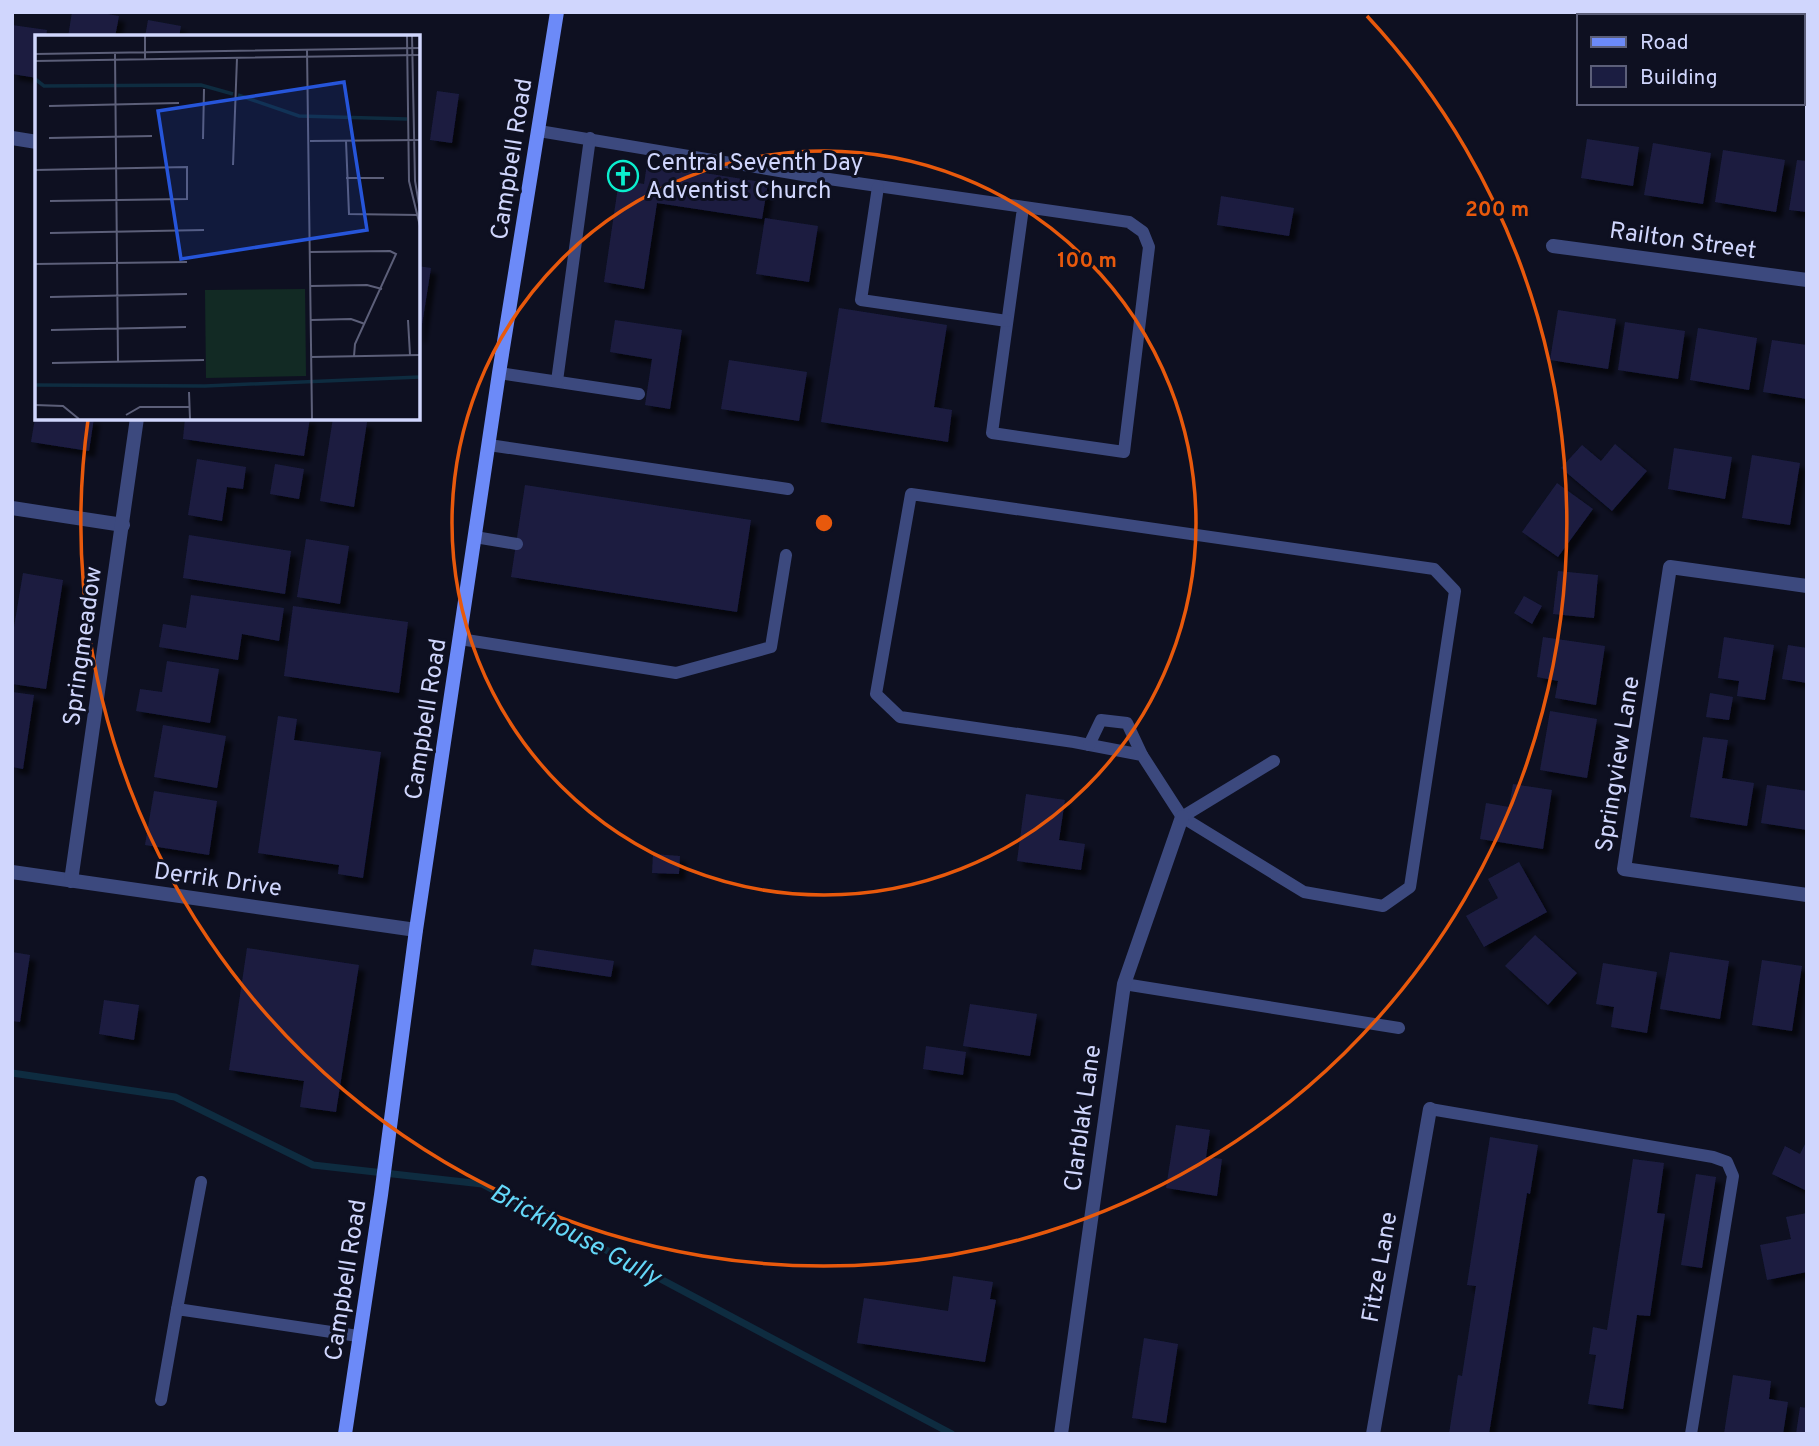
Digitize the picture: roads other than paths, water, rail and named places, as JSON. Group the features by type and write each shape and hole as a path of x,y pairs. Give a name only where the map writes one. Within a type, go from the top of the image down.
{"street":[{"name":"Campbell Road","path":"345,1434 381,1195 416,930 499,373 557,12"},
{"path":"12,138 35,142"},
{"name":"Railton Street","path":"1553,246 1807,280"},
{"name":"Springmeadow","path":"71,881 137,420"},
{"path":"12,508 123,525"},
{"name":"Springview Lane","path":"1807,586 1670,567 1624,869 1807,895"},
{"name":"Clarblak Lane","path":"1060,1434 1124,984 1182,817"},
{"name":"Derrik Drive","path":"12,872 416,930"},
{"name":"Fitze Lane","path":"1373,1434 1430,1109"}],"lane":[{"path":"539,131 878,187 1129,222 1143,232 1149,247 1124,452 992,433 1023,208"},
{"path":"557,381 590,138"},
{"path":"878,187 861,300 1007,321"},
{"path":"499,373 639,394"},
{"path":"489,445 788,489"},
{"path":"1090,745 1101,720 1127,723 1142,755 1182,817 1304,892 1383,906 1410,887 1455,591 1434,569 911,494 876,694 900,718 1142,755"},
{"path":"475,537 517,544"},
{"path":"460,639 676,673 771,647 786,555"},
{"path":"1182,817 1273,761"},
{"path":"1124,984 1399,1028"},
{"path":"1430,1109 1713,1157 1727,1163 1733,1175 1691,1434"},
{"path":"161,1401 201,1182"},
{"path":"177,1309 358,1336"}],"waterway":[{"name":"Brickhouse Gully","path":"12,1073 175,1097 313,1165 482,1184 952,1434"}],"place":[{"name":"Central Seventh Day Adventist Church","path":"623,176"}]}
